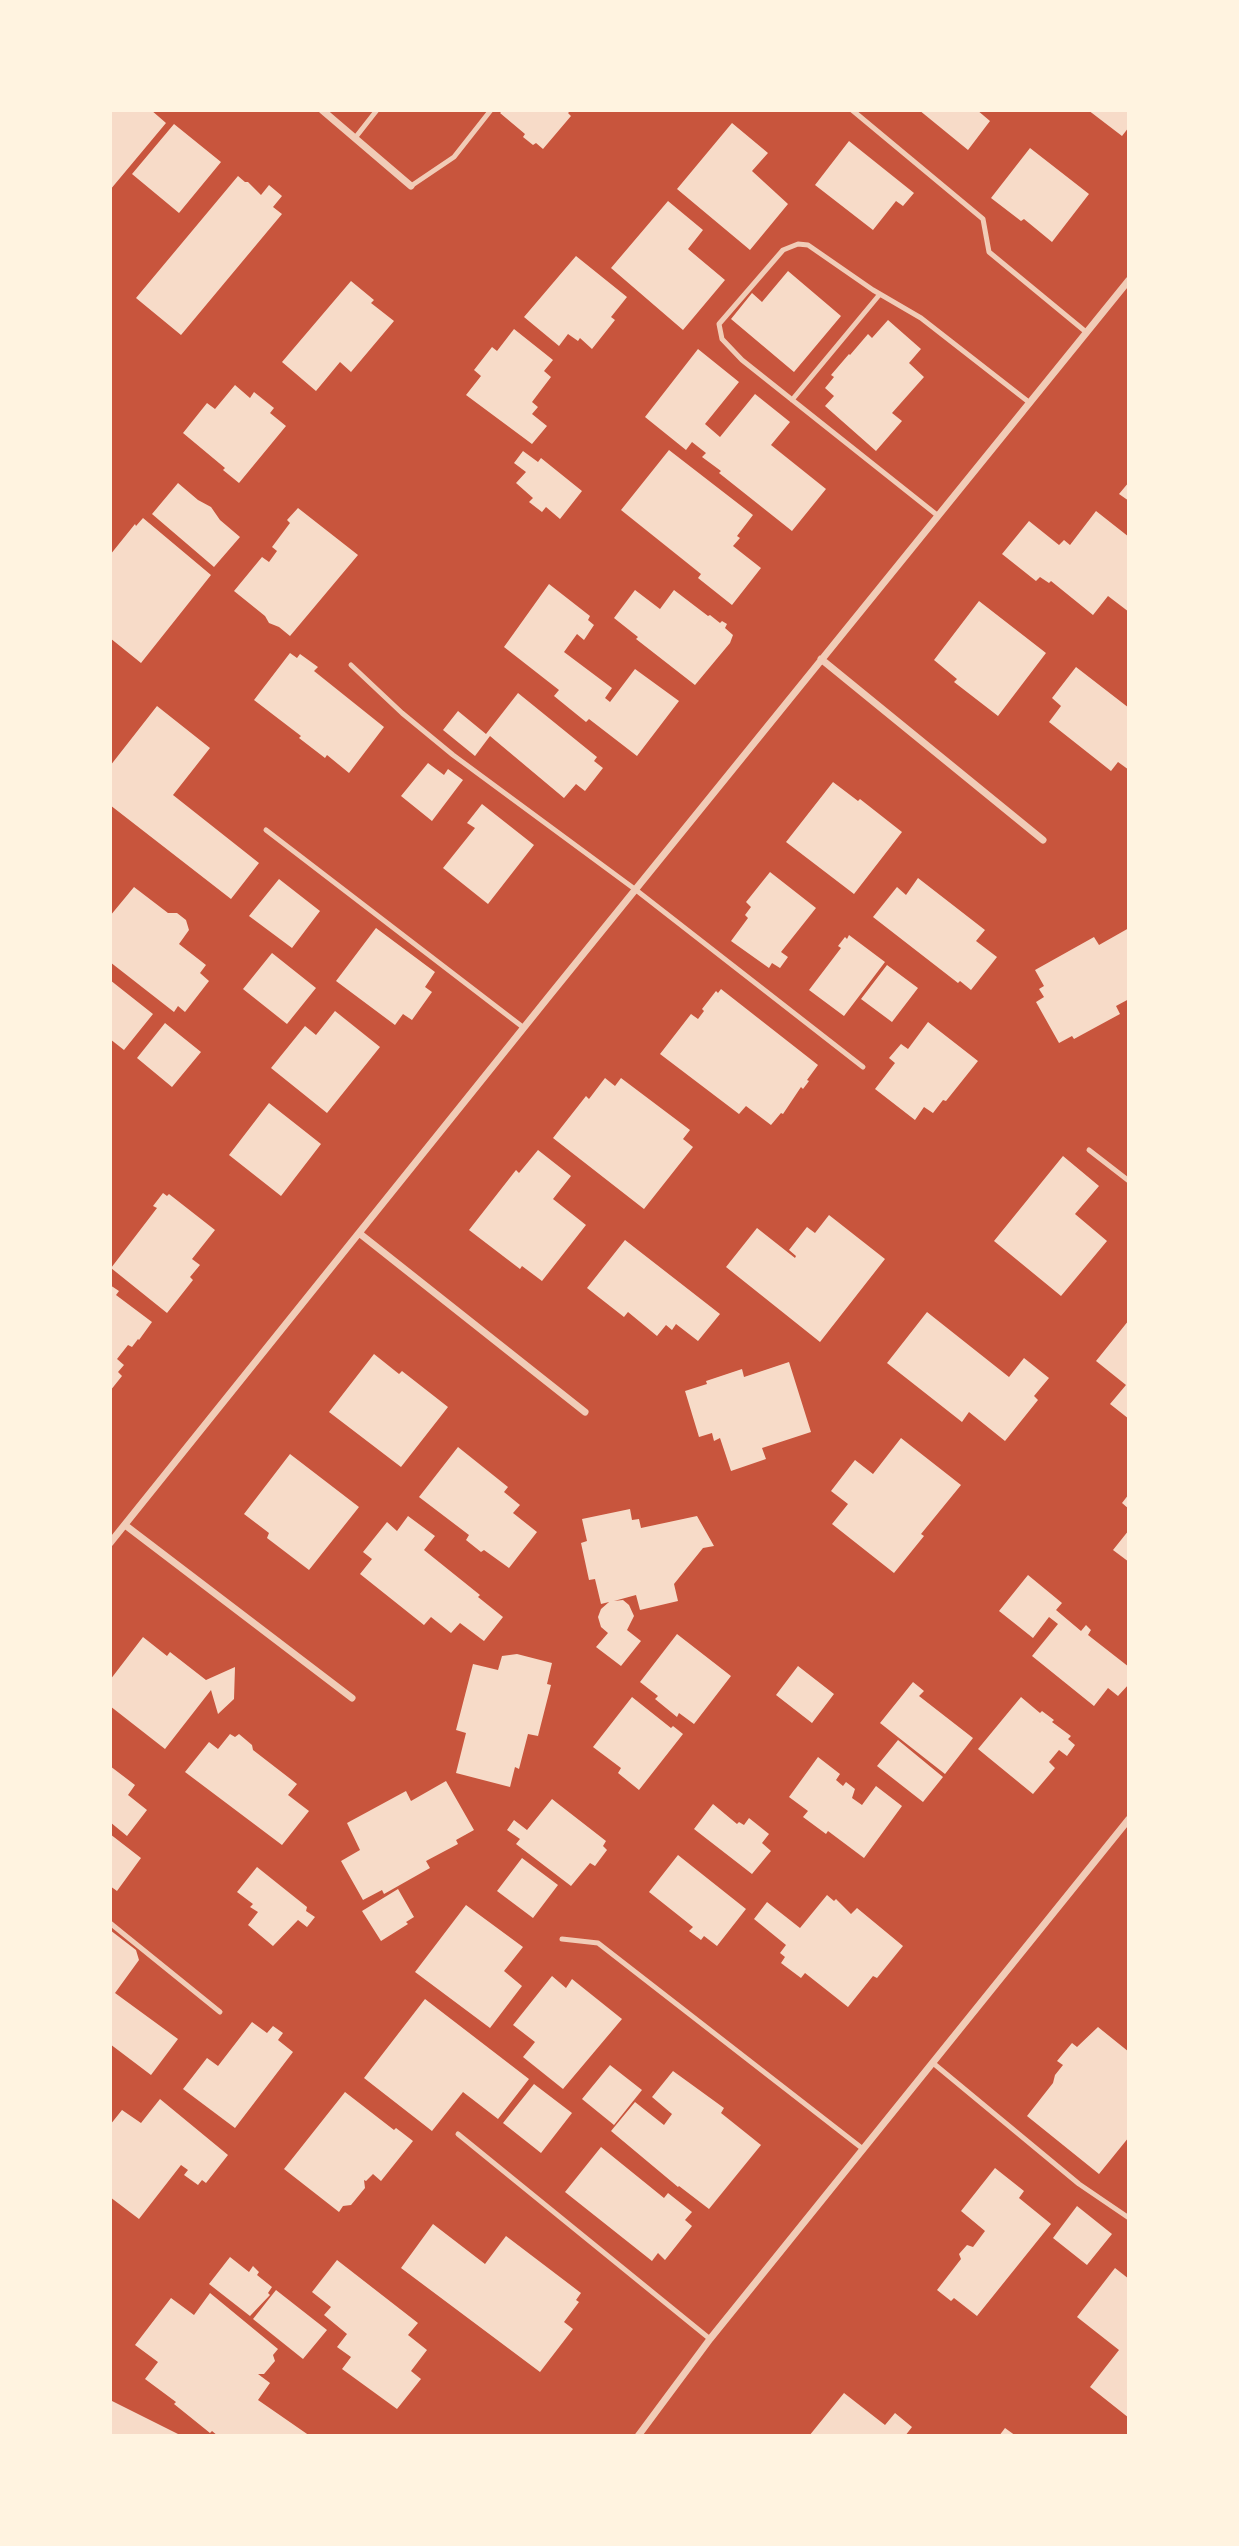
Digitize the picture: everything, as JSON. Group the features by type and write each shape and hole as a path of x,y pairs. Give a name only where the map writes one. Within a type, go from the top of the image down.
{"street":[{"path":"322,110 411,186"},
{"path":"110,1543 1129,280"},
{"path":"821,659 1043,840"},
{"path":"359,1233 585,1412"},
{"path":"125,1525 352,1698"},
{"path":"638,2436 710,2339 1129,1819"}],"lane":[{"path":"355,138 377,110"},
{"path":"411,186 454,157 491,110"},
{"path":"852,110 983,219 989,252 1086,332"},
{"path":"937,515 742,360 722,339 719,324 783,250 798,244 808,246 921,318 1030,403"},
{"path":"792,400 880,294"},
{"path":"351,666 453,755 636,890 863,1068"},
{"path":"266,830 524,1028"},
{"path":"1089,1150 1129,1181"},
{"path":"110,1923 220,2012"},
{"path":"562,1939 598,1943 863,2149"},
{"path":"933,2063 1079,2184 1129,2218"},
{"path":"458,2134 710,2339"}],"building":[{"path":"110,110 151,110 166,123 110,190"},
{"path":"503,110 571,110 568,113 571,116 543,149 523,137 525,134 500,113"},
{"path":"919,110 977,110 990,121 968,150"},
{"path":"1088,110 1129,110 1129,127 1122,136"},
{"path":"732,123 768,153 752,171 788,204 750,250 677,189"},
{"path":"174,124 221,162 179,213 132,174"},
{"path":"849,141 914,193 903,206 896,201 873,230 815,185"},
{"path":"1030,148 1089,194 1052,242 1024,219 1021,221 991,198"},
{"path":"238,176 261,195 269,185 282,196 273,207 282,214 181,335 136,298"},
{"path":"668,201 703,230 688,249 725,280 683,330 611,268"},
{"path":"576,256 627,297 611,317 615,320 592,349 580,338 578,341 568,334 559,346 524,317"},
{"path":"788,271 841,316 794,372 731,319 752,293 762,302"},
{"path":"351,281 374,300 371,303 394,321 351,372 340,362 316,391 282,362"},
{"path":"888,320 921,349 909,363 924,377 892,413 902,421 876,451 825,406 834,396 825,388 834,377 831,375 849,354 868,334 872,338"},
{"path":"514,329 553,360 544,371 551,377 532,402 538,407 532,414 547,426 532,444 466,395 481,376 474,370 492,347 497,351"},
{"path":"698,349 739,382 705,424 720,437 755,394 790,422 771,445 826,489 792,531 719,473 721,471 702,457 706,453 692,442 686,450 645,417"},
{"path":"235,385 250,398 254,392 274,408 270,413 286,426 239,483 183,433 207,403 215,409"},
{"path":"669,450 753,515 733,546 761,568 732,605 698,578 701,574 621,510"},
{"path":"523,451 538,462 541,458 582,491 560,519 546,507 542,512 529,502 533,498 516,483 526,472 514,463"},
{"path":"1129,482 1129,501 1119,494"},
{"path":"178,483 211,507 220,520 240,537 214,567 152,514"},
{"path":"298,508 358,555 290,636 269,623 265,616 234,591 262,557 269,562 277,551 272,547 290,523 287,520"},
{"path":"1096,511 1129,537 1129,612 1108,596 1093,615 1051,581 1049,583 1040,577 1036,581 1002,554 1029,521 1059,545 1064,540 1070,545"},
{"path":"143,518 211,575 141,663 110,638 110,555"},
{"path":"549,584 590,616 588,620 594,625 584,640 577,634 564,652 612,688 605,698 610,702 635,669 679,701 637,756 589,719 586,722 554,696 559,690 504,647"},
{"path":"635,590 660,609 674,590 708,616 727,624 725,628 733,635 730,643 695,685 636,639 638,637 614,618"},
{"path":"979,601 1046,653 998,716 954,682 957,679 934,660"},
{"path":"290,653 297,658 300,654 318,667 314,671 384,727 349,773 327,755 325,758 254,700"},
{"path":"1076,667 1129,708 1129,770 1118,762 1111,771 1049,722 1061,706 1052,698"},
{"path":"518,693 597,757 594,761 603,768 585,791 576,784 564,798 490,736 475,756 443,730 458,711 486,734"},
{"path":"157,706 210,748 173,795 259,863 231,899 110,805 110,766"},
{"path":"428,763 444,775 448,769 463,780 432,821 401,796"},
{"path":"833,782 902,832 854,894 786,842"},
{"path":"482,804 534,845 488,904 443,868 475,828 467,823"},
{"path":"770,872 816,908 781,952 788,957 780,968 772,963 769,968 731,941 748,918 745,915 751,907 746,902"},
{"path":"918,878 985,930 976,941 997,957 971,990 960,981 958,983 873,917 897,887 906,895"},
{"path":"279,879 320,911 292,948 249,916"},
{"path":"134,887 168,913 177,913 186,920 189,930 179,944 206,965 200,973 209,981 185,1012 178,1006 174,1012 110,962 110,916"},
{"path":"376,928 435,972 425,987 432,992 412,1020 403,1014 395,1025 336,981"},
{"path":"1129,928 1129,999 1116,1006 1120,1014 1074,1039 1072,1036 1059,1043 1036,1002 1044,997 1039,989 1044,986 1035,970 1094,937 1099,945"},
{"path":"849,935 885,962 844,1016 809,990 841,948 838,946"},
{"path":"272,953 316,988 287,1024 243,989"},
{"path":"887,965 918,988 892,1022 861,999"},
{"path":"110,980 153,1014 124,1050 110,1039"},
{"path":"721,989 818,1065 803,1089 801,1087 783,1114 771,1125 746,1106 739,1114 660,1054 691,1014 698,1019 704,1011 702,1009 716,991 718,993"},
{"path":"335,1011 380,1047 327,1113 271,1068 305,1026 316,1035"},
{"path":"928,1022 978,1061 946,1101 943,1100 933,1113 924,1107 915,1120 875,1089 895,1063 889,1058 901,1044 908,1049"},
{"path":"165,1023 201,1052 172,1087 137,1058"},
{"path":"605,1078 615,1086 621,1078 690,1130 683,1139 693,1147 644,1209 553,1138 586,1096 589,1099"},
{"path":"269,1103 321,1144 281,1196 229,1155"},
{"path":"538,1150 571,1176 553,1199 586,1225 542,1281 522,1266 520,1269 469,1230 516,1170 519,1173"},
{"path":"1063,1156 1099,1186 1075,1214 1107,1241 1061,1296 994,1241"},
{"path":"163,1193 167,1196 169,1194 215,1230 192,1259 200,1265 190,1277 193,1280 167,1313 111,1268 157,1208 153,1206"},
{"path":"829,1215 885,1259 820,1342 726,1267 757,1228 795,1258 789,1250 807,1227 815,1233"},
{"path":"625,1240 720,1314 698,1341 676,1324 672,1330 666,1325 657,1336 628,1312 624,1317 587,1288"},
{"path":"110,1285 119,1291 116,1295 152,1322 139,1340 132,1347 128,1345 117,1359 124,1365 118,1372 122,1376 110,1391"},
{"path":"927,1312 1009,1377 1024,1358 1049,1378 1034,1396 1038,1400 1005,1441 969,1412 962,1422 887,1363"},
{"path":"1129,1320 1129,1419 1110,1404 1126,1385 1096,1361"},
{"path":"374,1354 399,1374 402,1371 448,1407 401,1467 329,1412"},
{"path":"789,1362 811,1432 762,1448 766,1459 731,1471 720,1438 714,1441 712,1433 699,1437 685,1391 742,1369 744,1377"},
{"path":"901,1438 961,1485 921,1534 924,1536 894,1573 832,1524 848,1504 831,1491 855,1460 873,1474"},
{"path":"458,1447 508,1487 504,1492 520,1505 513,1513 537,1532 509,1568 484,1550 481,1552 466,1540 469,1535 419,1497"},
{"path":"290,1454 359,1507 309,1570 267,1538 269,1533 244,1514"},
{"path":"1129,1494 1129,1509 1122,1503"},
{"path":"630,1509 632,1520 639,1519 641,1528 697,1516 714,1546 703,1548 674,1584 678,1601 640,1610 636,1595 614,1601 623,1600 629,1605 634,1616 627,1630 641,1641 621,1666 596,1647 608,1633 601,1627 598,1617 601,1609 609,1602 601,1604 595,1579 589,1580 581,1543 587,1541 582,1519"},
{"path":"408,1516 435,1536 424,1550 503,1617 484,1641 460,1623 451,1633 431,1617 424,1625 360,1574 372,1559 363,1552 387,1522 397,1531"},
{"path":"1129,1530 1129,1562 1113,1550"},
{"path":"1028,1575 1062,1603 1056,1610 1081,1631 1086,1625 1091,1630 1088,1635 1129,1667 1129,1684 1118,1696 1108,1688 1094,1706 1032,1656 1058,1624 1049,1617 1033,1638 999,1611"},
{"path":"677,1634 731,1676 694,1724 679,1713 677,1717 655,1699 658,1696 640,1682"},
{"path":"143,1637 167,1656 170,1652 206,1680 235,1667 234,1699 218,1714 211,1690 165,1749 110,1706 110,1680"},
{"path":"517,1654 552,1663 547,1684 551,1685 538,1736 528,1734 519,1769 515,1767 510,1787 456,1773 466,1733 456,1730 473,1664 498,1670 502,1656"},
{"path":"798,1666 834,1694 812,1723 776,1695"},
{"path":"913,1682 924,1691 919,1696 973,1738 945,1774 880,1723"},
{"path":"632,1697 671,1728 673,1726 683,1734 639,1790 618,1773 621,1768 593,1747"},
{"path":"1021,1697 1040,1713 1042,1711 1054,1720 1052,1722 1071,1736 1068,1739 1075,1745 1067,1756 1059,1750 1049,1762 1055,1768 1033,1794 978,1749"},
{"path":"230,1734 235,1737 239,1734 252,1745 253,1750 297,1784 288,1795 309,1811 282,1845 185,1772 209,1742 218,1749"},
{"path":"898,1740 943,1777 923,1802 877,1766"},
{"path":"818,1757 840,1774 836,1780 843,1786 846,1782 855,1789 852,1798 862,1805 876,1786 902,1806 864,1858 828,1831 826,1834 803,1817 808,1811 789,1797"},
{"path":"110,1766 135,1785 128,1795 147,1810 127,1836 110,1822"},
{"path":"446,1781 474,1830 456,1840 458,1844 426,1861 430,1868 384,1894 382,1890 363,1900 341,1861 360,1850 347,1823 406,1791 411,1801"},
{"path":"552,1799 606,1841 603,1846 607,1850 595,1866 590,1863 571,1886 516,1844 520,1839 507,1830 514,1820 527,1830"},
{"path":"713,1804 737,1824 739,1822 744,1825 749,1818 769,1834 762,1843 771,1851 752,1874 694,1829"},
{"path":"110,1834 141,1858 117,1891 110,1886"},
{"path":"678,1855 746,1909 717,1946 704,1936 701,1940 689,1931 693,1927 649,1892"},
{"path":"522,1858 558,1885 533,1918 497,1891"},
{"path":"257,1867 307,1907 306,1911 315,1917 307,1927 298,1920 273,1946 248,1925 258,1912 250,1907 253,1904 237,1892"},
{"path":"398,1889 414,1917 406,1922 408,1924 381,1941 362,1911"},
{"path":"827,1895 834,1901 836,1899 851,1914 857,1908 903,1946 877,1978 873,1976 848,2007 805,1973 801,1978 781,1963 785,1957 780,1953 786,1945 754,1919 767,1902 800,1928"},
{"path":"466,1905 523,1947 504,1971 522,1986 490,2028 415,1972"},
{"path":"110,1930 136,1950 139,1960 115,1993 178,2039 151,2075 110,2044"},
{"path":"552,1976 566,1988 572,1979 622,2019 563,2089 523,2057 535,2042 513,2025"},
{"path":"425,1999 529,2079 498,2119 463,2092 432,2131 364,2078"},
{"path":"252,2022 267,2033 273,2026 283,2033 278,2040 293,2052 235,2128 183,2089 207,2058 218,2066"},
{"path":"1098,2027 1129,2052 1129,2137 1099,2174 1027,2116 1053,2083 1055,2075 1063,2065 1057,2061 1072,2043 1077,2047"},
{"path":"610,2065 642,2090 614,2125 582,2099"},
{"path":"673,2071 724,2108 721,2113 761,2145 709,2209 611,2131 635,2102 664,2125 672,2114 652,2097"},
{"path":"534,2084 572,2113 541,2153 503,2123"},
{"path":"345,2092 394,2130 396,2128 413,2141 381,2181 373,2174 364,2180 365,2188 351,2205 343,2206 339,2212 284,2169"},
{"path":"160,2099 228,2155 206,2183 202,2180 198,2185 184,2175 188,2170 181,2165 139,2219 110,2197 110,2125 122,2110 141,2123"},
{"path":"601,2147 664,2198 668,2193 692,2212 685,2220 692,2226 665,2260 658,2253 652,2261 565,2192"},
{"path":"995,2168 1024,2191 1019,2198 1051,2224 977,2316 954,2298 951,2301 937,2290 961,2259 959,2254 967,2245 973,2247 985,2231 961,2211"},
{"path":"1077,2206 1112,2234 1087,2265 1053,2238"},
{"path":"433,2224 485,2264 506,2236 581,2293 576,2300 579,2302 564,2322 573,2329 540,2372 401,2268"},
{"path":"230,2257 249,2272 253,2266 259,2272 257,2275 272,2287 268,2293 270,2295 250,2316 209,2284"},
{"path":"337,2260 418,2323 408,2335 427,2350 411,2371 421,2379 397,2409 342,2369 351,2357 337,2347 347,2334 324,2315 331,2307 312,2292"},
{"path":"1115,2268 1129,2279 1129,2418 1090,2387 1119,2350 1077,2317"},
{"path":"276,2290 327,2330 303,2359 253,2319"},
{"path":"210,2293 278,2349 273,2355 275,2361 264,2374 258,2374 270,2383 258,2400 310,2436 218,2436 212,2431 210,2433 174,2404 176,2402 145,2379 158,2362 135,2345 171,2298 194,2315"},
{"path":"844,2393 885,2425 895,2413 912,2427 905,2436 809,2436"},
{"path":"110,2400 182,2436 110,2436"},
{"path":"1005,2428 1016,2436 999,2436"}]}
